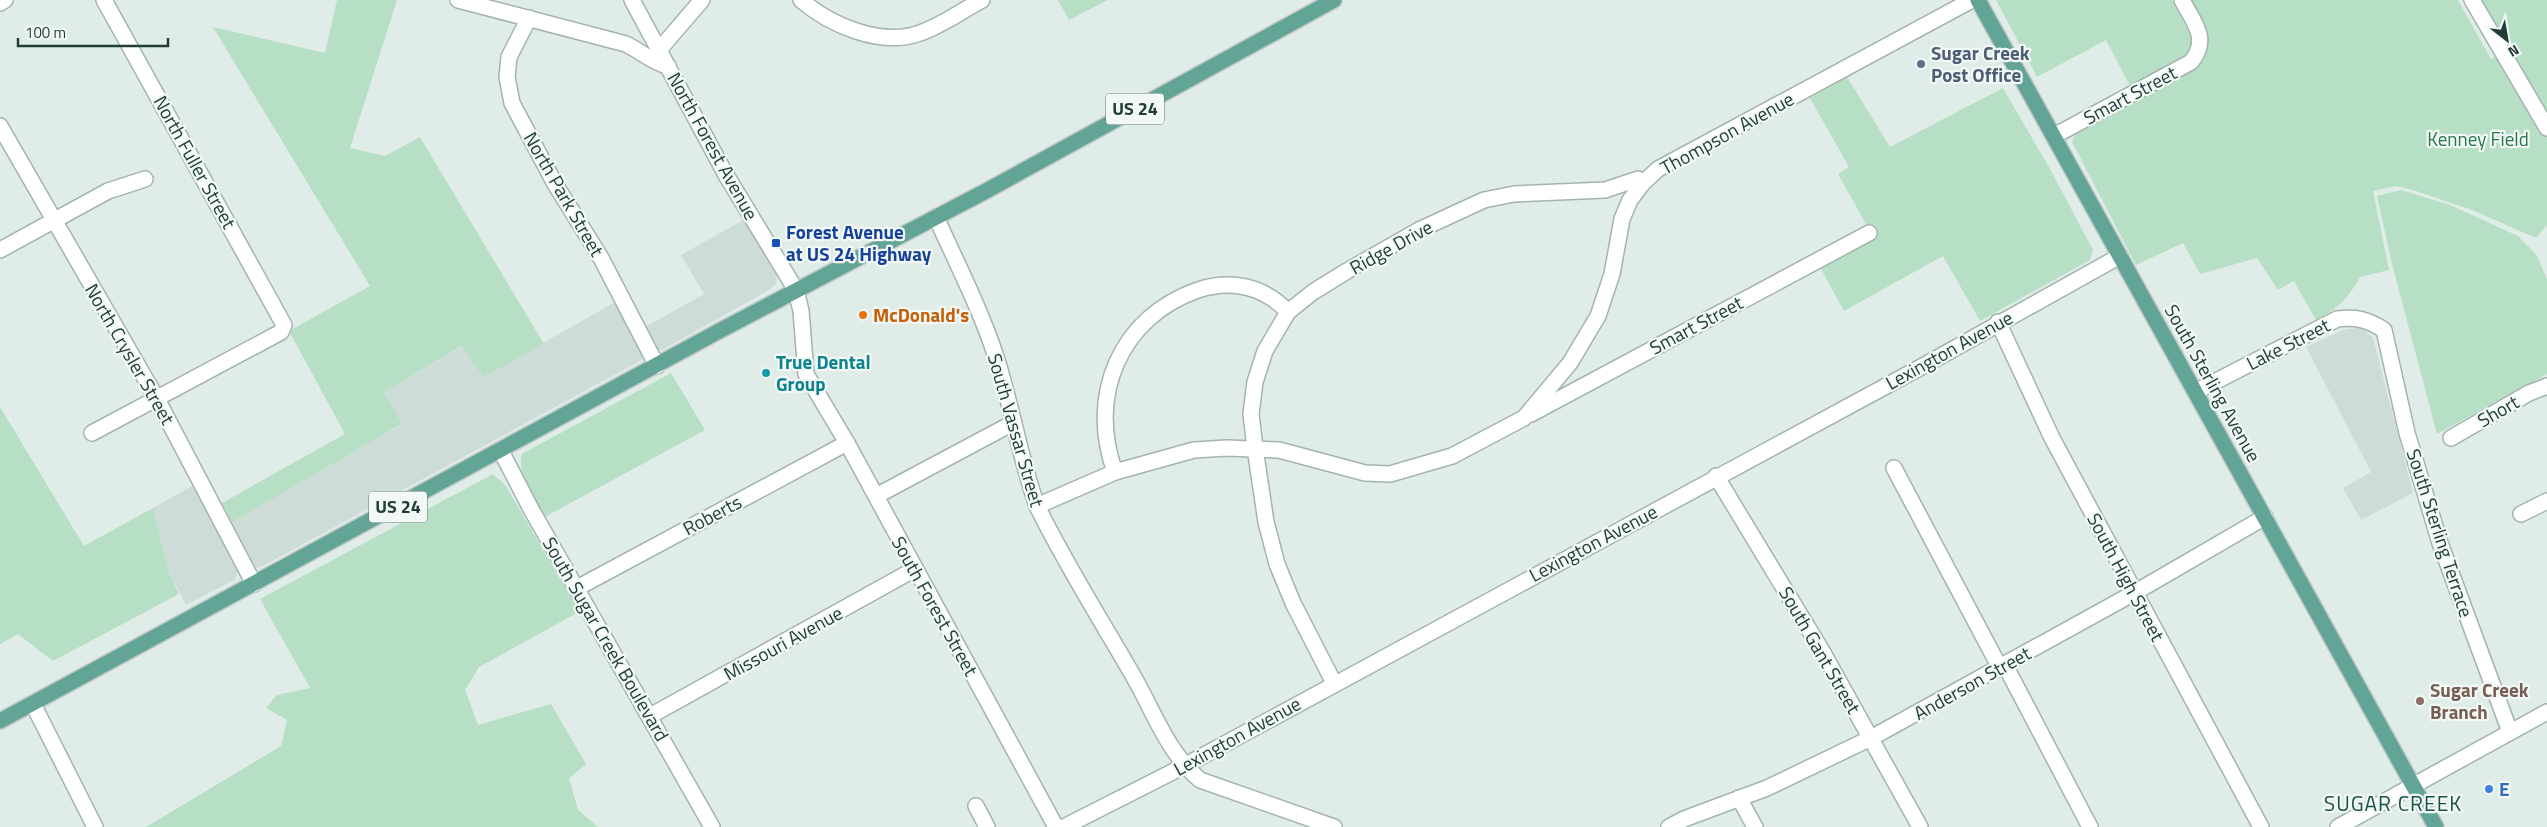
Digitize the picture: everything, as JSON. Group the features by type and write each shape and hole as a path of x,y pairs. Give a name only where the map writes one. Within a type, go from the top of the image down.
{"main road":[{"name":"US 24","path":"0,721 796,290 936,217 1334,0"},
{"name":"South Sterling Avenue","path":"1978,0 2436,827"}],"street":[{"path":"0,3 5,0"},
{"name":"North Fuller Street","path":"104,0 284,324 280,332 156,399"},
{"path":"458,0 626,44 646,54 660,64 668,66"},
{"name":"North Forest Avenue","path":"632,0 726,176 796,290 801,311 805,370 811,386"},
{"path":"659,50 702,0"},
{"path":"801,0 841,25 891,38 920,33 982,0"},
{"name":"Thompson Avenue","path":"1037,506 1115,472 1194,450 1255,448 1303,455 1365,473 1390,474 1452,456 1524,418 1570,363 1598,316 1612,274 1622,218 1630,200 1643,183 1658,169 1972,0"},
{"name":"Smart Street","path":"2054,136 2191,62 2200,48 2201,41 2199,33 2182,0"},
{"path":"2472,0 2547,128"},
{"name":"North Park Street","path":"530,18 509,57 507,77 512,103 555,184 601,258 657,366"},
{"name":"North Crysler Street","path":"0,126 156,399 254,584"},
{"path":"0,250 108,191 145,179"},
{"name":"Ridge Drive","path":"1334,683 1293,603 1277,564 1266,522 1255,448 1251,414 1255,382 1266,351 1288,312 1313,292 1347,271 1419,230 1484,200 1514,194 1605,190 1638,179 1643,183"},
{"name":"South Vassar Street","path":"936,217 984,323 997,362 1026,478 1037,506 1133,674 1173,752 1184,766 1200,780 1334,827"},
{"name":"Smart Street","path":"1524,418 1869,233"},
{"name":"Lexington Avenue","path":"1064,827 1184,766 1716,476 1923,366 1998,322 2120,256"},
{"path":"1115,472 1104,429 1107,394 1122,351 1144,320 1184,295 1208,286 1228,283 1262,292 1279,302 1288,312"},
{"name":"Lake Street","path":"2195,392 2336,320 2353,317 2369,320 2384,330"},
{"name":"South High Street","path":"1998,322 2052,438 2262,827"},
{"name":"South Sterling Terrace","path":"2384,330 2407,433 2440,543 2510,732"},
{"name":"South Forest Street","path":"811,386 847,443 1056,827"},
{"name":"Short","path":"2451,438 2529,393 2547,386"},
{"path":"92,433 156,399"},
{"path":"876,496 1013,423"},
{"name":"Roberts","path":"577,588 847,443"},
{"name":"South Sugar Creek Boulevard","path":"501,451 712,827"},
{"path":"1894,468 2090,827"},
{"name":"South Gant Street","path":"1716,476 1871,738 1920,827"},
{"path":"2521,514 2547,501"},
{"name":"Anderson Street","path":"1669,827 1684,819 1767,788 1871,738 2134,593 2265,517"},
{"name":"Missouri Avenue","path":"650,716 915,569"},
{"path":"32,704 95,827"},
{"path":"2338,827 2547,712"},
{"path":"1739,798 1755,827"},
{"path":"976,806 987,827"}],"shaded area":[{"path":"747,218 777,273 776,284 769,290 662,350 655,349 643,328 704,294 681,255"},
{"path":"617,301 644,355 644,358 640,361 263,566 258,568 250,565 227,524 401,425 384,392 463,346 483,377"},
{"path":"2360,327 2373,338 2413,493 2361,520 2343,488 2371,472 2306,347 2343,330"},
{"path":"194,485 239,569 234,580 186,605 168,570 153,508"}],"green space":[{"path":"337,0 397,0 350,148 385,156 420,137 544,344 483,377 462,346 384,392 402,424 232,522 222,503 345,434 289,331 370,286 213,27 325,53"},
{"path":"1058,0 1108,0 1069,20"},
{"path":"1996,0 2172,0 2190,34 2192,44 2186,56 2130,86 2106,40 2037,77"},
{"name":"Kenney Field","path":"2187,0 2458,0 2491,59 2509,51 2480,0 2547,0 2547,225 2536,238 2472,210 2416,191 2396,186 2373,191 2389,270 2360,277 2342,302 2316,320 2294,281 2278,290 2257,258 2200,274 2183,243 2136,265 2072,142 2075,134 2196,68 2204,48 2204,33"},
{"path":"1847,77 1890,147 2003,88 2050,169 2093,250 2090,260 1980,321 1943,256 1844,311 1821,269 1859,246 1866,224 1838,174 1849,167 1810,98"},
{"path":"2401,190 2450,205 2518,236 2536,254 2547,279 2547,374 2437,434 2393,268 2377,196"},
{"path":"671,373 705,430 543,518 524,478 521,462 522,454"},
{"path":"0,407 84,546 153,508 168,570 179,594 53,661 18,634 0,644"},
{"path":"493,474 506,486 579,612 479,667 465,690 478,725 551,704 586,764 569,778 578,810 598,827 146,827 281,746 287,720 266,708 277,695 310,688 260,599"}],"place":[{"name":"Sugar Creek Post Office","path":"1921,64"},
{"name":"Forest Avenue at US 24 Highway","path":"776,243"},
{"name":"McDonald's","path":"863,315"},
{"name":"True Dental Group","path":"766,373"},
{"name":"Sugar Creek Branch","path":"2420,701"},
{"name":"E","path":"2489,789"}],"district":[{"name":"SUGAR CREEK","path":"2393,804"}]}
